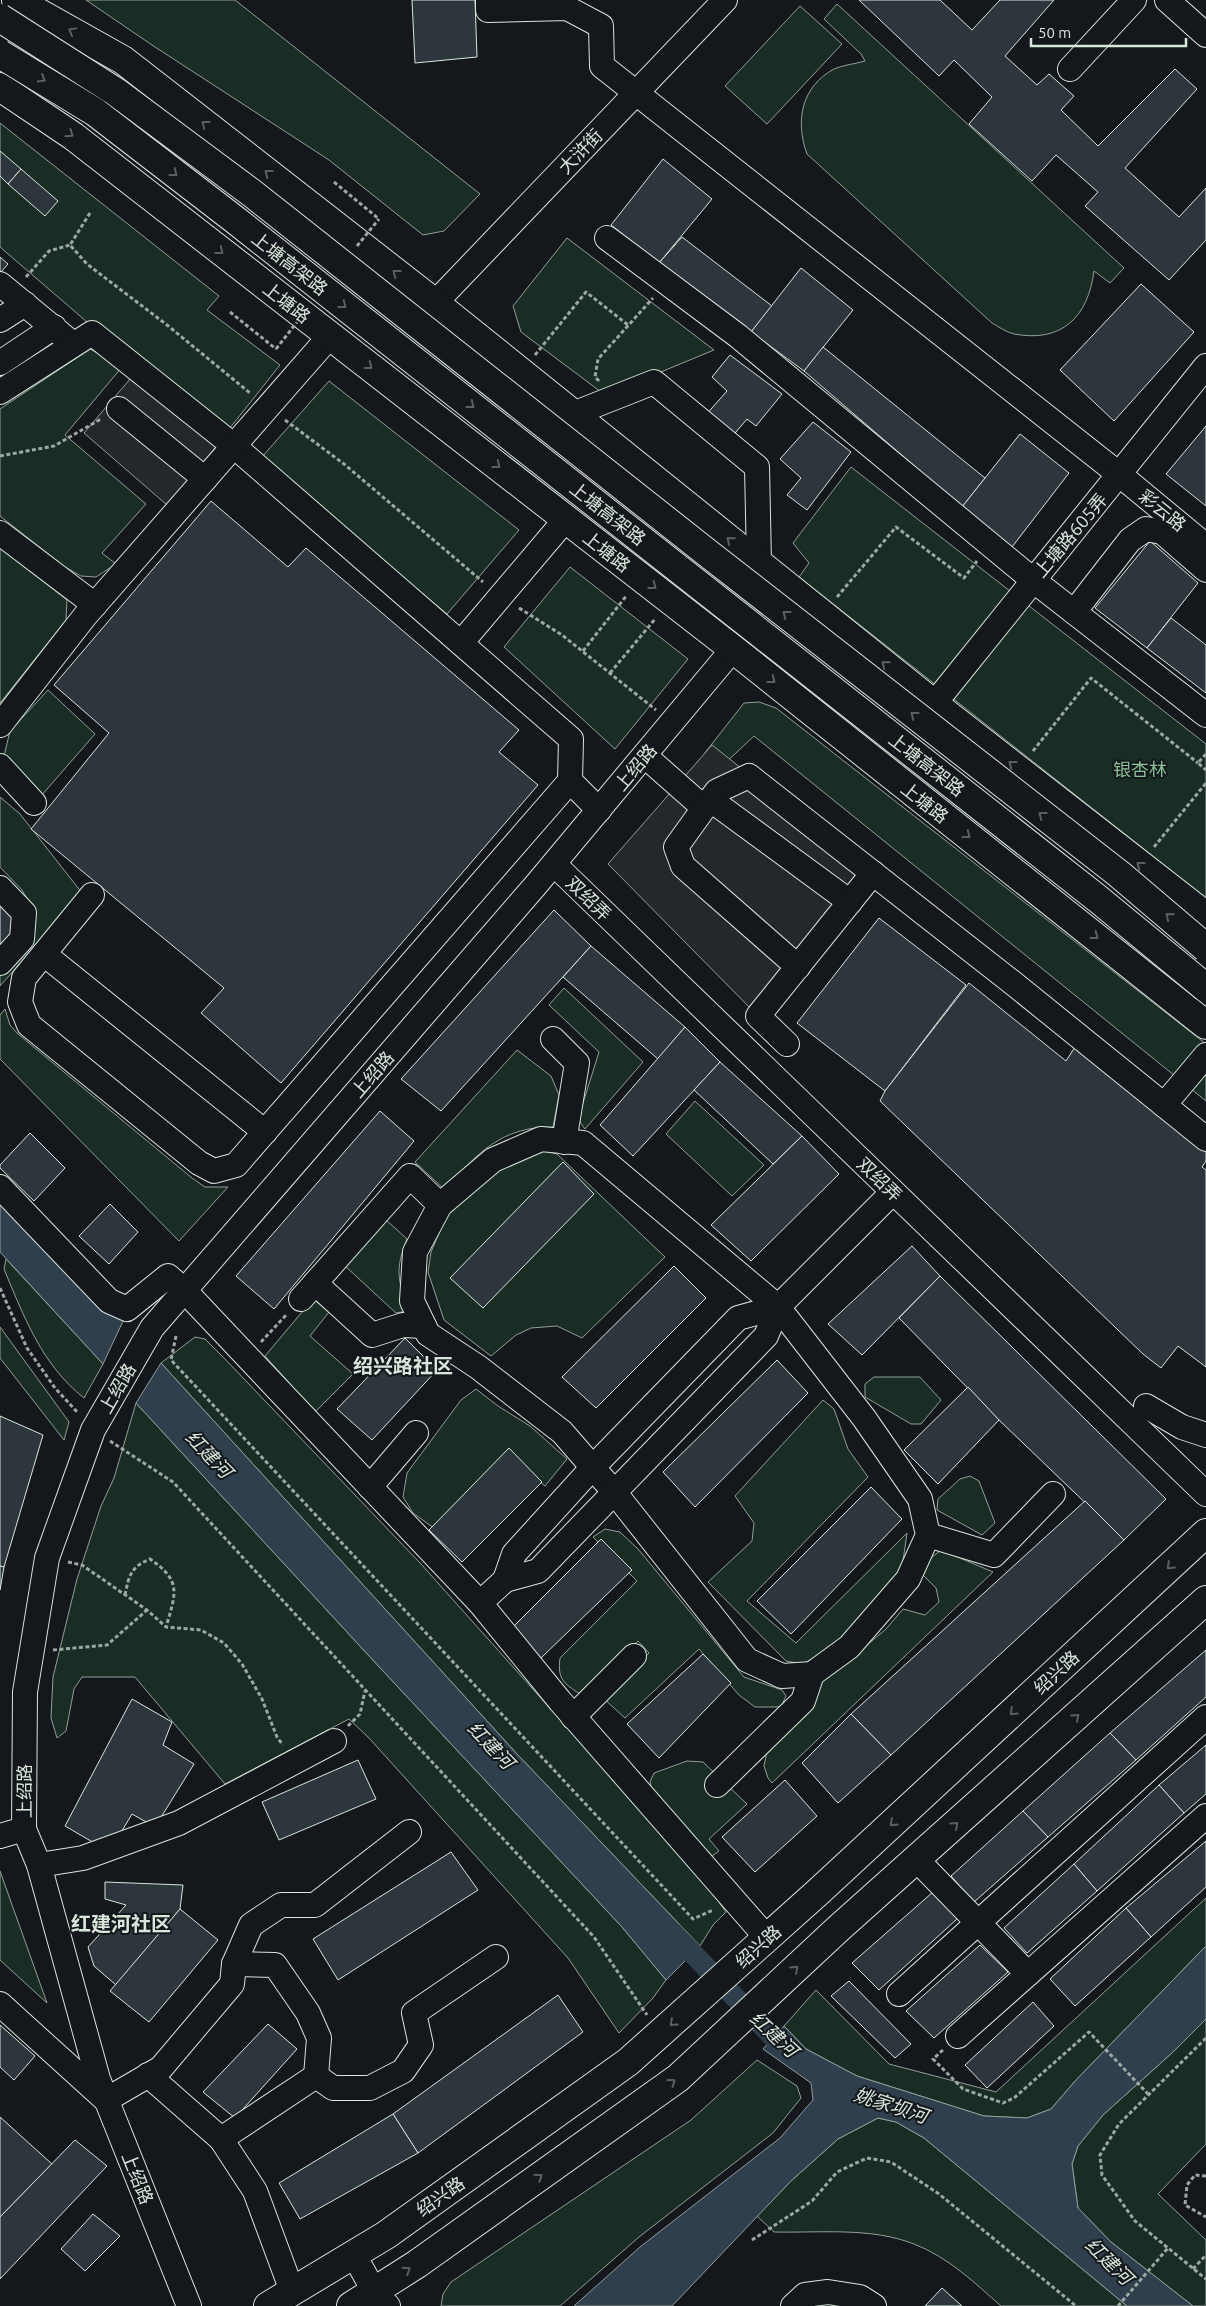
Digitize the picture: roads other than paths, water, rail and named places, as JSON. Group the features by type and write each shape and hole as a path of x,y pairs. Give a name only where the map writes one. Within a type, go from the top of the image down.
{"main road":[{"path":"16,0 123,60 435,303 934,704 1206,916"},
{"name":"上塘高架路","path":"0,18 116,92 253,194 1119,874 1206,948"},
{"name":"上塘高架路","path":"0,54 95,112 157,159 1098,899 1206,988"},
{"name":"上塘路","path":"0,87 73,136 671,600 1206,1025"},
{"name":"绍兴路","path":"268,2306 386,2235 628,2062 730,1972 1206,1533"},
{"path":"351,2306 380,2301 417,2264 678,2078 759,2002 1206,1600"}],"street":[{"name":"彩云路","path":"488,0 488,10 567,8 601,26 602,66 635,94 1120,475 1206,546"},
{"name":"大浒街","path":"435,303 726,0"},
{"path":"1070,69 1134,0"},
{"path":"1167,0 1206,35"},
{"path":"607,238 738,336 1033,580 1206,715"},
{"path":"0,320 13,294 73,344"},
{"path":"0,363 54,327"},
{"path":"0,392 92,333 234,446 571,739 570,781 236,1165 214,1171 184,1150 29,1025 20,1002 24,978 92,895"},
{"path":"0,724 95,605 330,336"},
{"name":"上塘路605弄","path":"934,704 1206,366"},
{"path":"573,414 654,382 757,466 760,563"},
{"path":"119,409 205,479"},
{"path":"461,643 566,519"},
{"path":"1074,612 1130,540 1146,529 1162,532 1206,570"},
{"path":"0,533 95,605"},
{"name":"上绍路","path":"189,2306 98,2079 38,1865 24,1829 25,1692 47,1558 93,1430 152,1328 554,864 734,649"},
{"path":"644,756 708,804 850,902"},
{"path":"0,766 34,803"},
{"path":"798,967 682,866 676,847 718,791 749,776 1014,983 1206,1140"},
{"path":"570,781 599,810"},
{"name":"双绍弄","path":"554,864 1206,1494"},
{"path":"787,1044 758,1016 873,873"},
{"path":"0,888 24,913 22,939 0,963"},
{"path":"44,954 264,1132"},
{"path":"553,1039 577,1064 564,1142"},
{"path":"1164,1105 1206,1056"},
{"path":"541,1139 583,1143 778,1307 864,1418 920,1499 928,1534 908,1579 849,1647 812,1674 782,1676 747,1660 616,1493 562,1432 478,1367 428,1334 412,1300 415,1252 440,1205 493,1160 541,1139"},
{"path":"424,1326 403,1325 372,1335 308,1291 410,1176 440,1205"},
{"path":"0,1187 109,1301 127,1309 168,1276 185,1291 480,1603 573,1716 767,1938"},
{"path":"504,1580 538,1571 616,1493 766,1336 778,1307 893,1192"},
{"path":"480,1603 504,1580 514,1554 593,1467 738,1318 778,1307"},
{"path":"1146,1406 1182,1427 1206,1436"},
{"path":"370,1487 416,1433"},
{"path":"928,1534 994,1555 1054,1494"},
{"path":"573,1716 634,1656"},
{"path":"717,1785 803,1701 812,1674"},
{"path":"899,1994 1206,1717"},
{"path":"38,1865 83,1858 179,1823 334,1741"},
{"path":"958,2036 1206,1816"},
{"path":"0,1836 24,1829"},
{"path":"0,2004 106,2100 161,2068 232,1984 234,1964 251,1925 281,1905 314,1905 409,1832"},
{"path":"916,1860 1028,1974"},
{"path":"316,2076 334,2088 370,2088 403,2071 421,2046 414,2013 496,1957"},
{"path":"234,1964 275,1965 308,2013 319,2038 316,2076"},
{"path":"148,2075 221,2139 255,2191 292,2292"},
{"path":"221,2139 316,2076"},
{"path":"354,2255 380,2301"},
{"path":"793,2306 805,2295 828,2292 860,2297 874,2306"}],"water":[{"path":"0,1195 124,1319 103,1364 0,1252"},
{"path":"161,1363 517,1754 700,1946 666,1980 622,1927 136,1403"},
{"name":"姚家坝河","path":"1206,1946 1206,2019 1173,2052 1103,2115 1078,2146 1072,2164 1078,2208 1111,2242 1193,2306 1127,2306 924,2138 896,2122 878,2118 838,2139 791,2181 672,2306 574,2306 640,2247 780,2138 813,2100 811,2083 763,2049 784,2026 806,2049 857,2076 984,2116 1027,2118 1051,2109 1076,2080"}],"waterway":[{"name":"红建河","path":"673,1933 783,2047 794,2055"}],"district":[{"name":"绍兴路社区","path":"403,1365"},
{"name":"红建河社区","path":"121,1923"}],"park label":[{"name":"银杏林","path":"1140,769"}]}
